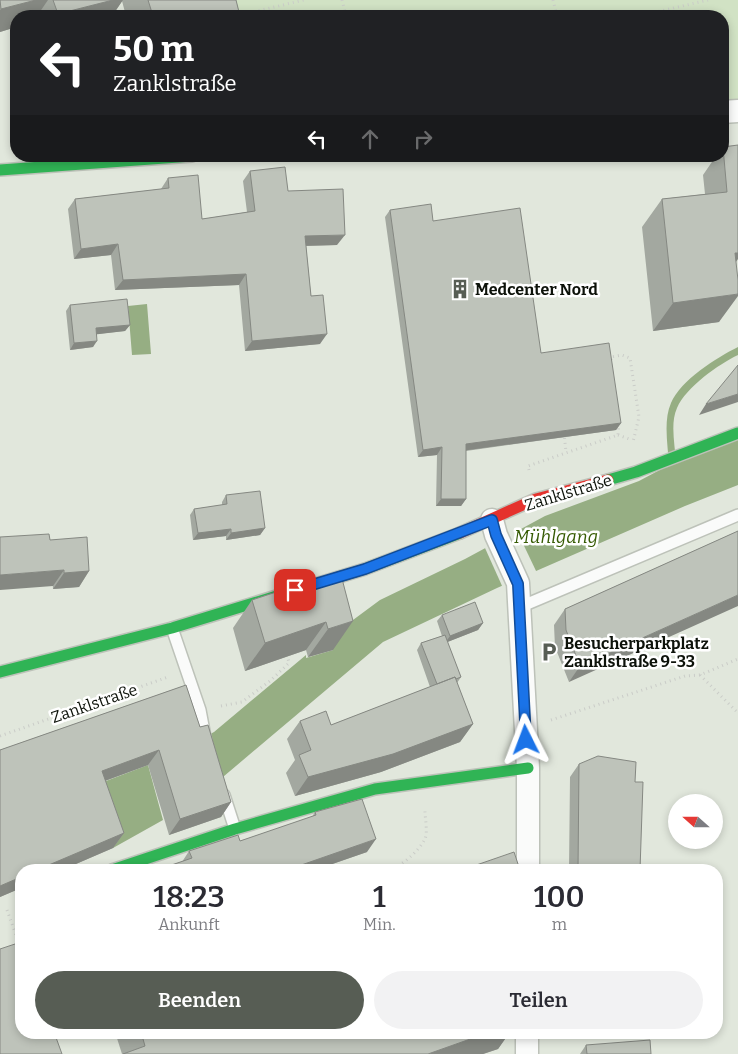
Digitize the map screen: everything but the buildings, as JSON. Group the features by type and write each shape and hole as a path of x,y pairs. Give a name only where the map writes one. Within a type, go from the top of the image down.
{"street":[{"path":"0,170 110,162"},
{"name":"Zanklstraße","path":"0,672 172,628 494,528 536,499 636,472 738,433"},
{"path":"494,528 518,584 528,768 528,864"},
{"path":"130,864 234,829 375,789 528,768"},
{"path":"527,1039 527,1054"}],"lane":[{"path":"520,607 738,515"},
{"path":"172,628 200,710 203,733 209,750"},
{"path":"220,784 234,829"}],"path":[{"path":"262,10 304,0"},
{"path":"665,10 708,0"},
{"path":"610,350 612,365"},
{"path":"611,357 622,355 630,358 639,416 632,440 636,472"},
{"path":"618,415 620,429 618,435"},
{"path":"563,424 566,452 618,435 632,440"},
{"path":"555,434 564,433"},
{"path":"200,710 242,702 270,681 289,663 286,651"},
{"path":"526,725 568,716 685,676 700,675 738,659"},
{"name":"Zanklstraße","path":"0,736 188,671"},
{"path":"700,675 738,713"},
{"path":"401,864 412,855 426,837 422,783"},
{"path":"7,910 15,932"}],"shaded area":[{"path":"233,0 738,0 738,103 729,104 729,10 236,10"}],"water":[{"path":"147,304 151,354 132,355 128,306"},
{"name":"Mühlgang","path":"738,347 738,355 713,370 695,384 681,400 675,414 673,427 676,462 738,439 738,485 685,506 497,588 383,642 217,782 199,740 214,732 306,655 306,658 333,650 330,637 380,600 465,559 545,516 639,481 669,465 667,418 671,403 676,394 700,370"},
{"path":"148,765 163,820 113,848 85,789"}],"pier":[{"path":"516,529 537,573 503,588 485,548 489,543"}],"traffic: fast":[{"path":"0,170 110,162"},
{"path":"608,480 636,472 738,433"},
{"path":"0,672 172,628 365,569 460,533"},
{"path":"130,864 235,829 375,789 528,768"}],"traffic: jam":[{"path":"460,533 536,499 608,480"}],"place":[{"name":"Medcenter Nord","path":"460,289"},
{"name":"Besucherparkplatz Zanklstraße 9-33","path":"549,652"}],"route":[{"path":"295,590 365,569 492,520 496,535 518,584 526,740"}]}
